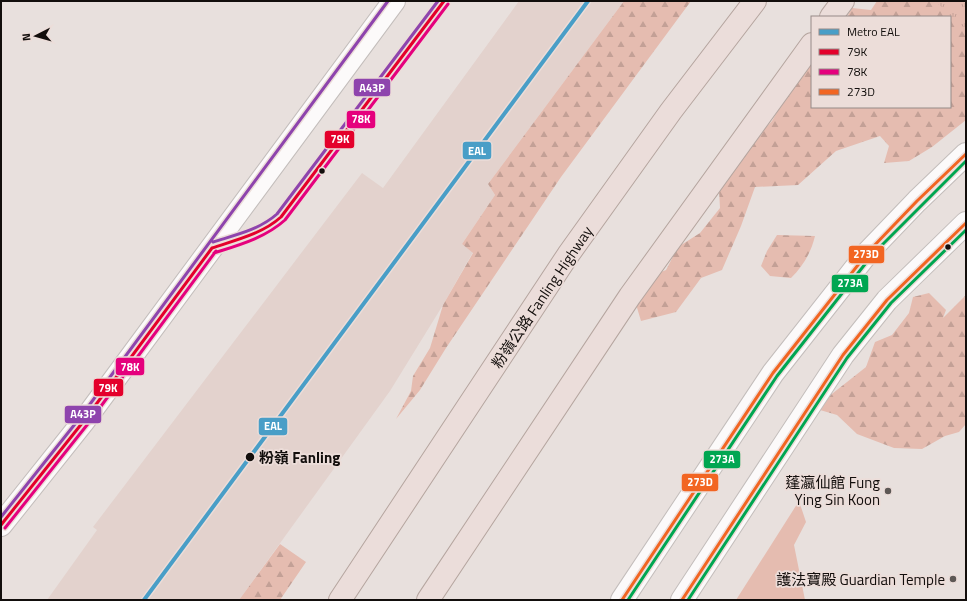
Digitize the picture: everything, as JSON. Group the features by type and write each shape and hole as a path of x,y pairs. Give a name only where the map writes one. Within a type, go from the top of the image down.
{"highway":[{"name":"粉嶺公路 Fanling Highway","path":"340,600 568,255 671,111 755,1"},
{"path":"832,16 843,1"},
{"path":"428,600 630,296 811,45"}],"main road":[{"path":"1,525 83,422 394,1"},
{"path":"622,600 773,374 870,251 917,201 966,154"},
{"path":"682,600 843,355 887,300 966,223"}],"shaded area":[{"path":"519,1 624,1 488,184 495,195 462,244 473,252 443,305 390,391 239,600 47,600 97,530 93,527 362,173 383,188"}],"green space":[{"path":"624,1 691,1 561,177 446,348 420,390 396,419 411,391 413,376 430,348 443,305 473,253 462,244 495,195 488,184"},
{"path":"877,1 966,1 966,120 932,147 909,161 884,163 889,146 880,136 836,151 798,185 755,187 741,226 722,270 701,278 676,312 641,321 635,301 646,278 666,270 678,247 700,233 720,208 719,190 723,170 772,121 811,52 811,108 951,108 951,16 848,16 852,8 871,10"},
{"path":"935,1 966,1 966,28 964,28"},
{"path":"777,235 815,236 806,259 791,278 770,276 761,266 767,251"},
{"path":"929,293 946,310 943,318 966,295 966,424 959,432 945,436 922,449 894,448 857,434 837,415 820,410 828,397 866,367 875,342 892,335 909,313 913,297"},
{"path":"799,501 806,522 794,545 805,600 736,600"},
{"path":"280,544 306,562 280,600 239,600"}],"metro line":[{"name":"EAL","path":"144,600 588,1"}],"transit line":[{"name":"A43P","path":"1,517 79,419 388,1"},
{"name":"A43P","path":"213,242 255,228 270,220 277,214 438,1"},
{"name":"79K","path":"212,248 266,228 281,217 444,1"},
{"name":"78K","path":"214,253 242,244 269,232 285,220 448,4"},
{"name":"273D","path":"622,600 773,373 869,251 917,201 966,154"},
{"name":"273A","path":"628,600 777,376 873,254 966,161"},
{"name":"273D","path":"682,600 843,355 887,300 966,223"},
{"name":"273A","path":"688,600 847,358 891,303 966,230"},
{"name":"79K","path":"1,525 83,422 212,248"},
{"name":"78K","path":"5,528 87,425 216,251"}],"place":[{"name":"粉嶺 Fanling","path":"250,457"},
{"name":"蓬瀛仙館 Fung Ying Sin Koon","path":"888,491"},
{"name":"護法寶殿 Guardian Temple","path":"953,579"}]}
